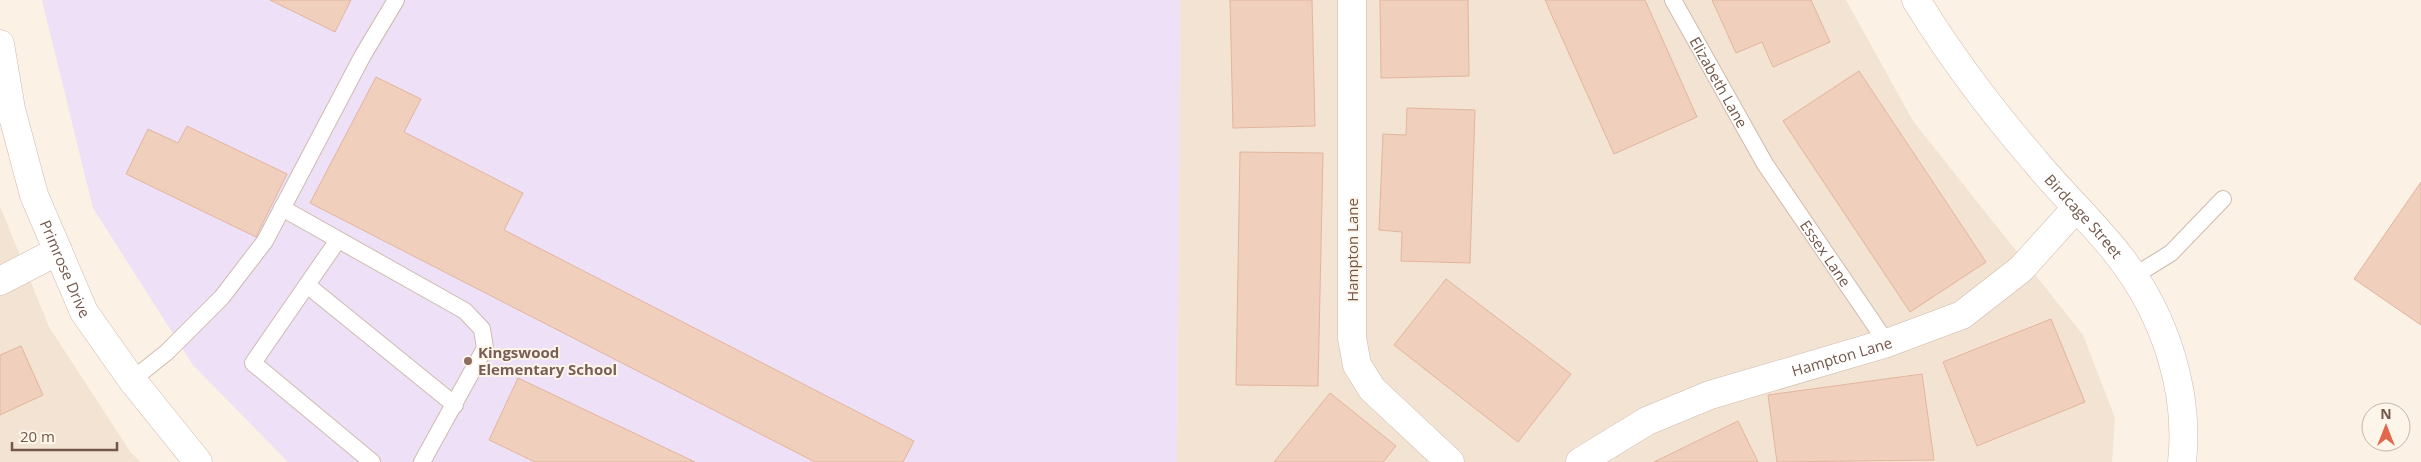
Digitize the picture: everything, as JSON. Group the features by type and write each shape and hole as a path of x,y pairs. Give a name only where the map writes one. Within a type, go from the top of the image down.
{"street":[{"name":"Hampton Lane","path":"1352,0 1352,338 1357,365 1372,389 1443,459"},
{"name":"Birdcage Street","path":"1916,0 1954,59 1985,101 2076,208 2102,234 2134,276 2164,334 2173,363 2183,421 2182,462"},
{"name":"Primrose Drive","path":"0,44 11,109 34,194 84,312 132,380 198,462"},
{"name":"Hampton Lane","path":"1580,462 1648,421 1710,395 1887,343 1962,315 2022,269 2076,208"},
{"path":"0,281 58,251"}],"lane":[{"path":"132,380 167,352 222,297 265,241 364,55 396,0"},
{"name":"Elizabeth Lane","path":"1673,0 1765,164"},
{"name":"Essex Lane","path":"1765,164 1887,343"},
{"path":"2134,276 2171,253 2223,199"},
{"path":"282,208 465,311 482,329 485,348 422,462"},
{"path":"338,240 253,363 372,462"},
{"path":"307,285 455,405"}],"shaded area":[{"path":"42,0 1180,0 1177,462 288,462 193,365 93,208"},
{"path":"1180,0 1846,0 1913,121 2083,335 2115,418 2112,462 1177,462"},
{"path":"0,206 49,327 131,453 141,462 0,462"}],"building":[{"path":"270,0 351,0 335,32"},
{"path":"1230,0 1312,0 1315,126 1233,128"},
{"path":"1380,0 1468,0 1469,76 1381,78"},
{"path":"1545,0 1645,0 1697,117 1614,154"},
{"path":"1712,0 1811,0 1830,42 1773,67 1762,42 1736,53"},
{"path":"1859,71 1986,262 1910,312 1783,121"},
{"path":"376,77 421,99 404,132 523,193 504,230 914,441 903,462 815,462 310,203"},
{"path":"1407,108 1475,110 1470,263 1401,261 1402,232 1379,230 1383,134 1406,135"},
{"path":"187,126 287,174 256,237 126,174 148,129 178,143"},
{"path":"1240,152 1323,153 1318,386 1236,385"},
{"path":"2421,182 2421,325 2354,279"},
{"path":"1446,279 1571,374 1518,442 1394,345"},
{"path":"2051,319 2085,402 1977,446 1943,362"},
{"path":"21,346 43,395 0,415 0,355"},
{"path":"1922,374 1934,460 1777,462 1768,395"},
{"path":"518,378 695,462 535,462 489,440"},
{"path":"1330,393 1396,446 1383,462 1274,462"},
{"path":"1738,421 1758,462 1654,462"}],"place":[{"name":"Kingswood Elementary School","path":"468,361"}]}
